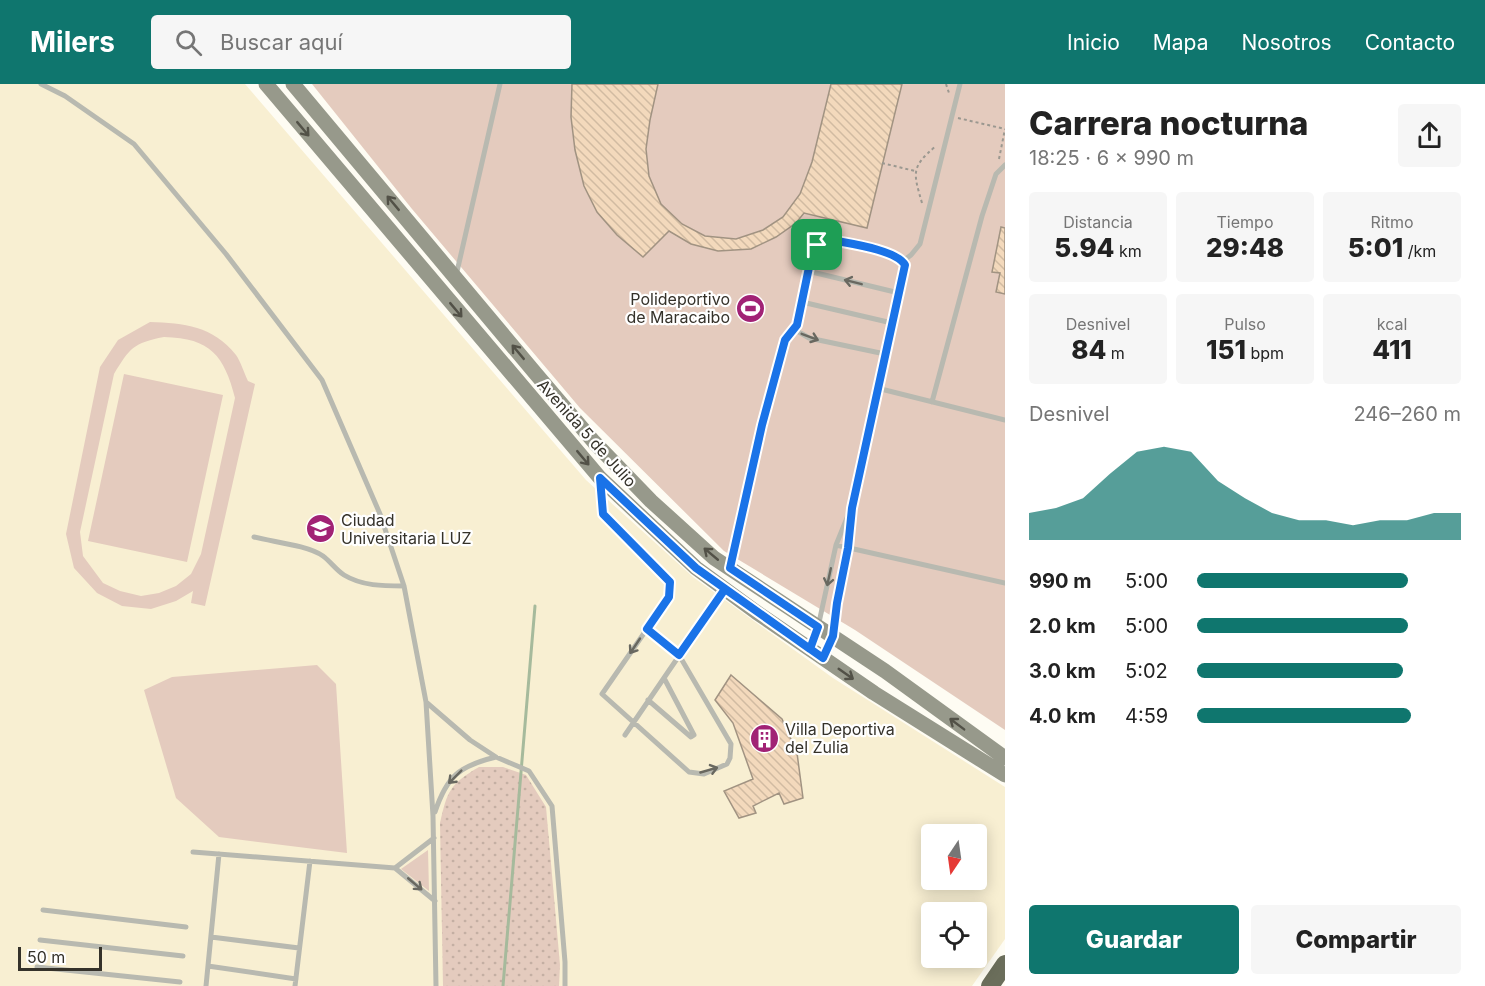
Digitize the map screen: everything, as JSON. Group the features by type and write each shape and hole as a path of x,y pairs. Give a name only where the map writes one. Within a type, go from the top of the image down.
{"highway":[{"path":"990,986 1005,964"}],"main road":[{"name":"Avenida 5 de Julio","path":"266,84 600,478 696,568 816,654 1005,776"},
{"name":"Avenida 5 de Julio","path":"293,84 594,441 651,501 714,558 885,670 1005,758"},
{"path":"439,289 456,277"}],"lane":[{"path":"41,84 65,96 134,144 226,254 322,380 380,514 404,586 426,702 434,838 436,986"},
{"path":"456,277 500,84"},
{"path":"903,261 920,244 960,84"},
{"path":"932,402 982,216 996,174 1005,165"},
{"path":"730,568 762,425 785,340 797,325 812,253 817,245 826,239 886,252 903,261 905,265 852,508 848,548 833,636 816,654"},
{"path":"808,271 899,293"},
{"path":"802,302 892,323"},
{"path":"797,325 799,332 809,338 885,354"},
{"path":"877,388 1005,420"},
{"path":"600,478 603,514 670,582 669,597 647,629 603,694 689,772 704,774 726,764 730,758 731,744 679,655 647,629"},
{"path":"816,654 818,627 836,545 852,508"},
{"path":"254,537 304,549 322,556 345,575 359,582 404,586"},
{"path":"836,545 1005,584"},
{"path":"625,735 725,589"},
{"path":"648,700 691,737 694,735 664,678"},
{"path":"426,702 470,740 496,757 529,771 552,806 565,986"},
{"path":"433,816 441,792 455,774 472,763 496,757"},
{"path":"395,868 434,838"},
{"path":"193,852 395,868 435,901"},
{"path":"206,986 219,854"},
{"path":"295,986 310,861"},
{"path":"43,910 186,927"},
{"path":"211,937 299,948"},
{"path":"40,940 183,956"},
{"path":"208,966 296,979"},
{"path":"37,967 180,982"}],"path":[{"path":"952,116 1005,129 996,174"},
{"path":"927,218 916,184 915,171 921,158 947,136"},
{"path":"882,163 915,171"}],"shaded area":[{"name":"Ciudad Universitaria LUZ","path":"0,84 245,84 586,480 693,577 833,678 1005,787 1005,939 987,965 987,902 921,902 921,968 985,968 972,986 0,986"},
{"name":"Polideportivo de Maracaibo","path":"312,84 1005,84 1005,730 855,630 724,551 580,408 412,209"},
{"path":"150,322 197,328 208,332 227,345 238,358 248,381 255,384 205,606 191,603 193,591 176,601 151,609 122,606 97,593 74,568 66,534 100,367 118,340","holes":["164,337 193,341 213,352 226,371 235,398 201,554 191,574 176,586 159,593 141,596 120,591 103,583 83,556 80,532 114,374 124,358 139,344"]},
{"path":"124,374 223,395 187,562 88,541"},
{"path":"317,665 336,684 347,853 219,837 176,798 144,690 172,677"},
{"path":"479,767 503,767 526,775 546,807 560,965 559,986 443,986 440,823 451,789 462,778"},
{"path":"428,850 429,891 401,869"}],"building":[{"path":"572,84 658,84 646,149 649,176 661,204 682,224 705,236 736,239 763,230 783,217 800,194 812,162 831,84 902,84 867,228 804,213 796,223 776,237 751,249 718,251 691,244 669,231 643,257 617,235 597,212 584,186 575,150 571,117"},
{"path":"1001,227 1005,228 1005,294 996,292 1000,273 992,272"},
{"name":"Villa Deportiva del Zulia","path":"731,675 782,719 797,753 803,798 784,804 779,793 753,806 756,813 739,818 724,791 753,779 733,723 715,700"}],"waterway":[{"path":"503,986 535,606"}],"place":[{"name":"Polideportivo de Maracaibo","path":"751,308"},
{"name":"Ciudad Universitaria LUZ","path":"320,529"},
{"name":"Villa Deportiva del Zulia","path":"764,738"}],"route":[{"path":"826,239 886,252 903,261 905,265 852,508 848,548 833,636 823,658 756,612 725,589 679,655 647,629 669,597 670,582 603,514 600,478 696,568 810,649 818,627 730,568 762,425 785,340 797,325 812,253 817,245 826,239"}]}
